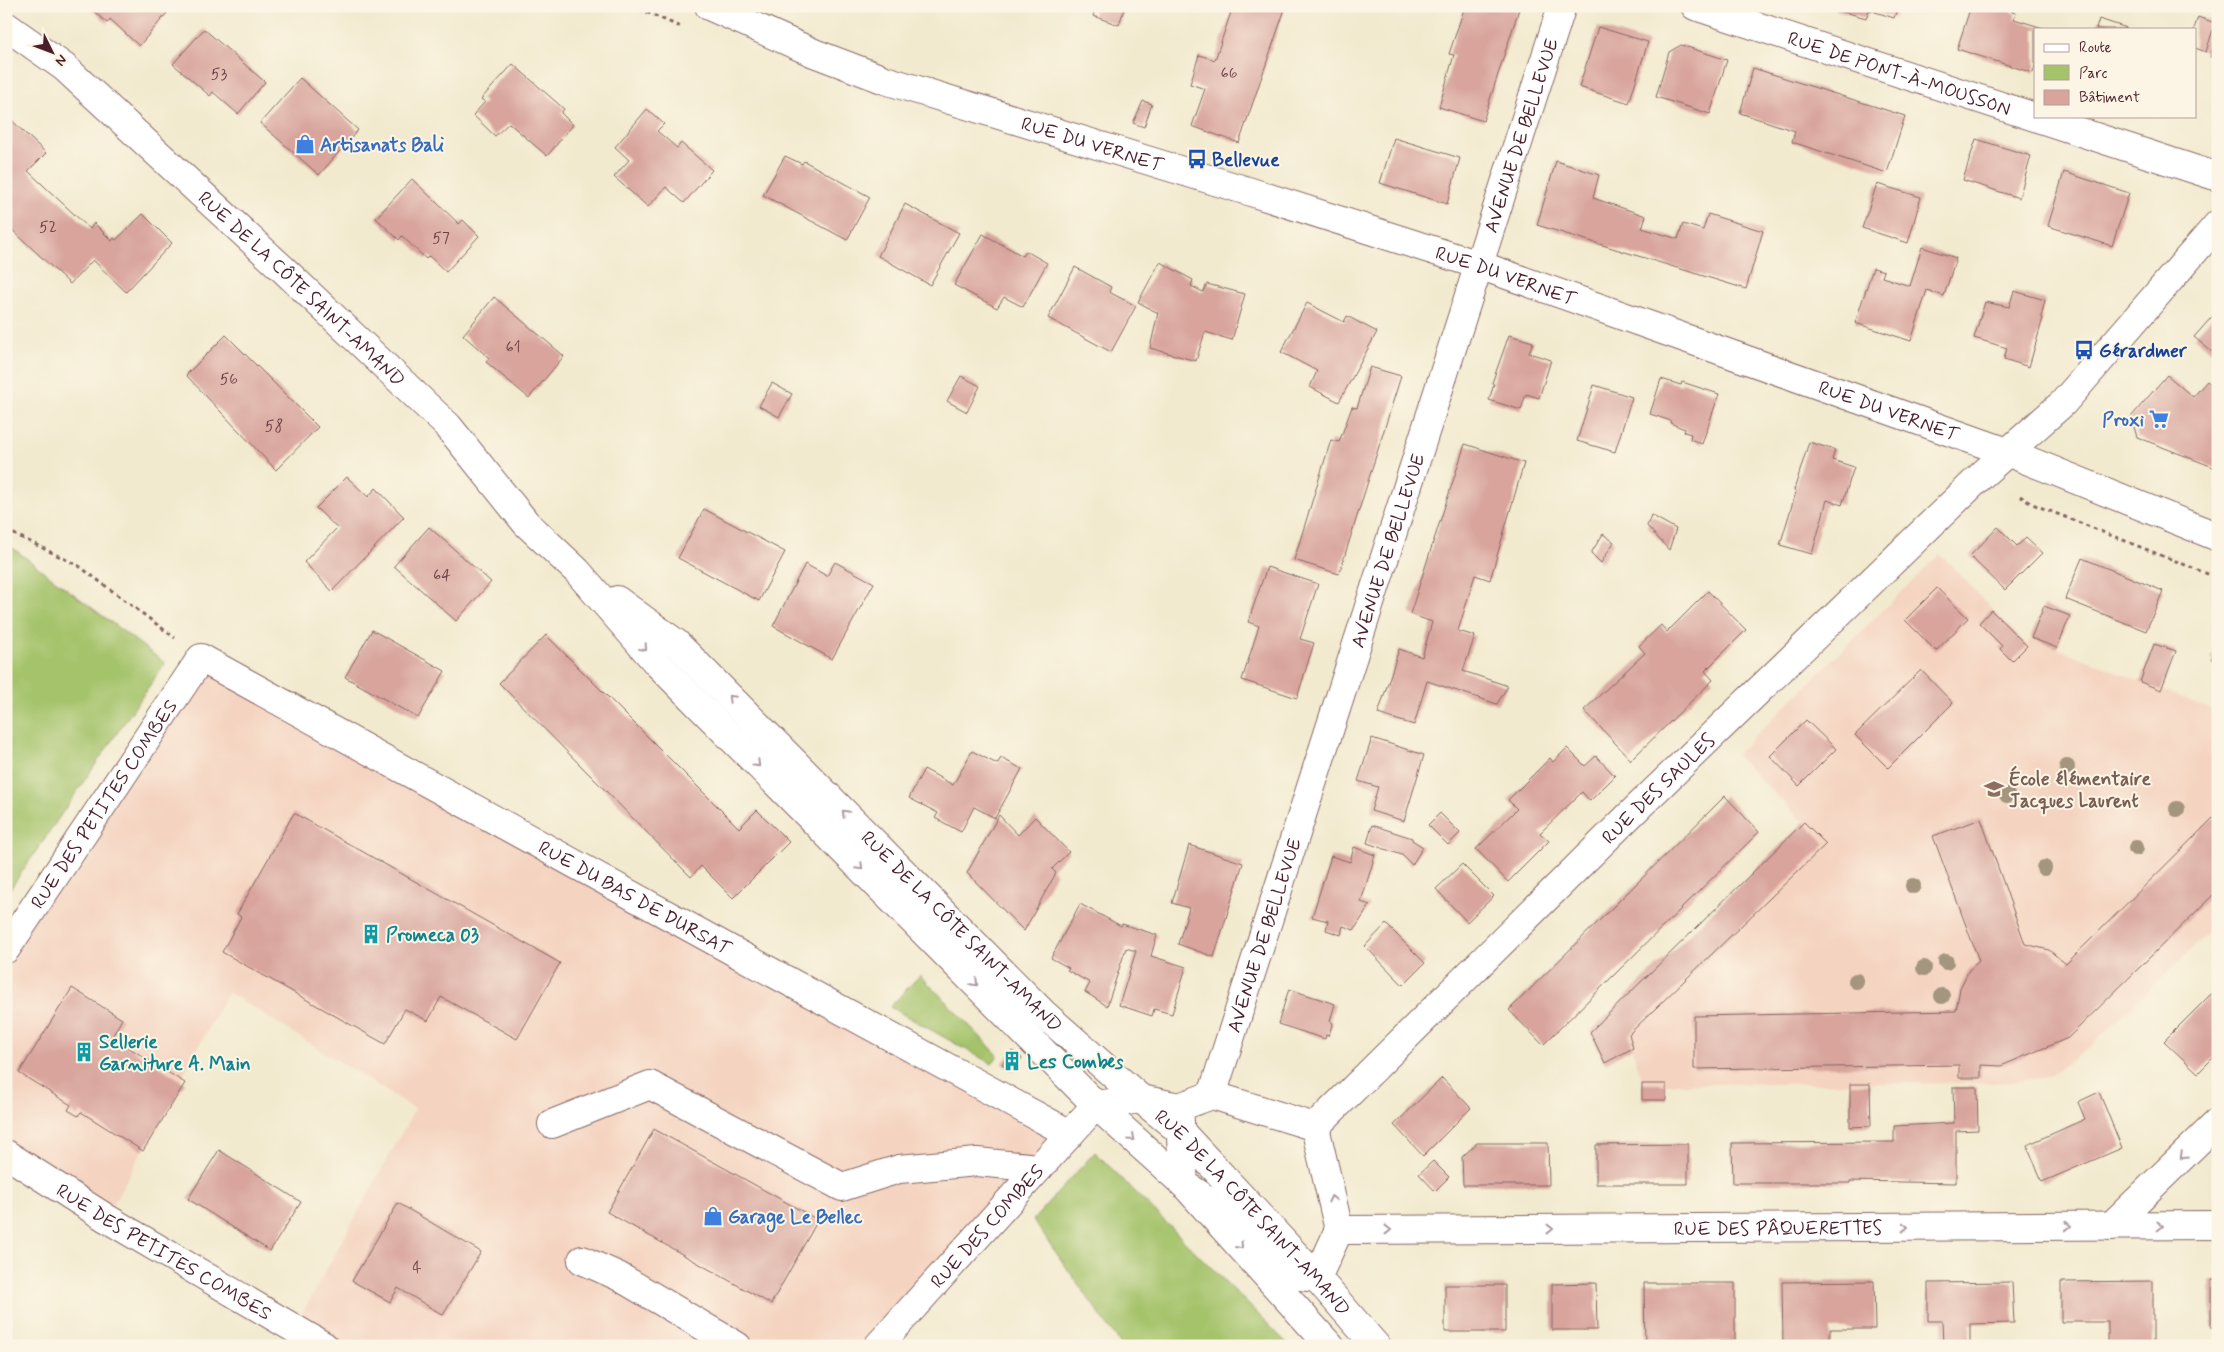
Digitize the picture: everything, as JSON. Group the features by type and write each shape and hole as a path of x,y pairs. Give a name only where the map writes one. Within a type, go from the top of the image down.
{"street":[{"name":"RUE DU VERNET","path":"709,6 814,53 885,80 1260,195 1479,265 2007,452 2218,537"},
{"name":"AVENUE DE BELLEVUE","path":"1212,1094 1562,6"},
{"name":"RUE DE PONT-À-MOUSSON","path":"1695,6 2034,117"},
{"name":"RUE DE LA CÔTE SAINT-AMAND","path":"6,26 64,67 448,426 526,523 577,572 656,662 1096,1105 1184,1184"},
{"name":"RUE DE PONT-À-MOUSSON","path":"2038,118 2218,177"},
{"path":"2007,452 2063,403 2218,224"},
{"name":"RUE DES SAULES","path":"1314,1127 1637,808 2007,452"},
{"name":"RUE DE LA CÔTE SAINT-AMAND","path":"577,572 676,643 1044,1014 1141,1099 1180,1119 1376,1346"},
{"name":"RUE DES PETITES COMBES","path":"6,949 201,658"},
{"name":"RUE DU BAS DE DURSAT","path":"201,658 740,955 1070,1134"},
{"path":"552,1124 650,1085 842,1187 900,1169 928,1166 977,1162 1039,1168"},
{"path":"1184,1184 1256,1233 1293,1275 1317,1278 1339,1230 1314,1127 1212,1094 1180,1119 1184,1184 1330,1346"},
{"path":"1096,1105 1141,1099"},
{"name":"RUE DES COMBES","path":"878,1346 1096,1105"},
{"path":"2111,1226 2218,1122"},
{"name":"RUE DES PETITES COMBES","path":"6,1154 106,1218 324,1346"},
{"name":"RUE DES PÂQUERETTES","path":"1339,1230 2218,1225"},
{"path":"582,1260 618,1276 737,1346"}],"path":[{"path":"1984,474 2030,503 2218,578"},
{"path":"6,530 79,566 201,658"}],"shaded area":[{"name":"École élémentaire Jacques Laurent","path":"1940,554 2027,646 2031,638 2218,712 2218,923 2088,1049 2048,1077 2005,1083 1642,1084 1629,1034 1825,844 1736,755"},
{"path":"201,658 1070,1134 878,1346 284,1346 415,1109 228,992 106,1218 6,1154 6,949"}],"green space":[{"path":"6,543 165,663 6,895"},
{"path":"920,975 998,1055 992,1064 890,1007"},
{"path":"1095,1152 1290,1346 1122,1346 1033,1220"}],"building":[{"path":"88,6 159,6 167,13 139,46 110,19 107,23"},
{"path":"1096,6 1125,6 1119,25 1093,16"},
{"path":"1233,6 1286,6 1239,143 1192,126 1205,89 1190,84 1199,55 1215,60"},
{"path":"1465,6 1520,6 1483,121 1439,107 1454,55 1449,54"},
{"path":"1833,6 1898,6 1894,18 1869,10 1866,18 1837,10"},
{"path":"1971,6 2014,6 2012,12 2016,13 2014,19 2043,28 2034,28 2033,73 1957,49"},
{"path":"2198,17 2215,23 2206,52 2196,48 2196,28 2194,28"},
{"path":"2099,19 2127,28 2096,28"},
{"path":"1598,27 1648,42 1629,103 1579,87"},
{"path":"204,29 265,82 238,114 213,92 210,96 173,64"},
{"path":"2218,34 2218,60 2210,57"},
{"path":"1681,45 1727,60 1710,114 1656,97 1669,52"},
{"path":"513,64 564,109 561,113 573,125 547,156 509,123 495,136 473,115 485,102 481,99"},
{"path":"1753,68 1905,116 1887,173 1792,142 1795,131 1740,113"},
{"path":"300,78 358,130 319,175 260,123"},
{"path":"1143,101 1152,104 1144,127 1133,123"},
{"path":"647,109 664,124 657,131 677,148 681,143 712,170 684,203 666,187 648,207 614,177 629,160 615,147"},
{"path":"6,115 46,153 28,171 90,229 94,223 112,241 114,238 116,240 143,214 172,243 126,292 93,260 70,284 6,224 6,194 13,187 6,181"},
{"path":"1394,138 1460,158 1447,204 1380,183"},
{"path":"1976,139 2031,156 2019,198 1963,180"},
{"path":"785,156 802,164 804,161 870,197 847,240 763,195"},
{"path":"1556,161 1599,175 1593,198 1646,216 1642,228 1678,239 1683,224 1703,230 1708,214 1763,231 1746,289 1537,225"},
{"path":"2064,172 2129,193 2112,246 2048,226"},
{"path":"412,179 459,224 463,220 479,236 446,272 429,256 426,259 402,236 399,240 376,218"},
{"path":"1877,184 1921,197 1908,243 1862,228"},
{"path":"905,204 959,233 930,285 878,256"},
{"path":"983,234 1023,256 1026,251 1047,263 1023,307 1004,297 997,308 954,285"},
{"path":"1922,247 1956,258 1944,296 1927,290 1911,341 1855,323 1873,268 1884,271 1882,277 1910,286"},
{"path":"1160,262 1193,280 1191,286 1203,292 1207,284 1245,294 1232,340 1205,332 1196,361 1150,348 1158,313 1138,302"},
{"path":"1075,267 1111,287 1109,292 1136,306 1111,352 1048,318"},
{"path":"2014,291 2045,300 2041,317 2043,318 2029,367 2004,359 2007,348 1974,338 1985,302 2009,307"},
{"path":"494,297 564,356 529,398 486,362 489,358 463,335"},
{"path":"1307,303 1344,322 1347,316 1377,332 1339,402 1310,387 1317,371 1281,352"},
{"path":"2218,310 2218,357 2194,337"},
{"path":"226,335 318,427 276,470 186,375"},
{"path":"1509,335 1533,342 1529,353 1551,360 1539,398 1526,394 1521,410 1489,400 1494,384 1492,383"},
{"path":"1370,367 1401,376 1339,574 1294,560 1331,440 1339,442 1352,407 1357,408"},
{"path":"2167,375 2193,397 2207,381 2218,390 2218,469 2137,437 2131,417"},
{"path":"961,376 980,386 967,412 947,401"},
{"path":"1661,379 1681,385 1682,382 1719,394 1702,444 1690,439 1691,434 1684,432 1685,429 1670,423 1671,421 1650,414"},
{"path":"772,383 792,394 779,417 759,406"},
{"path":"1594,385 1632,397 1615,452 1577,441"},
{"path":"1809,442 1835,450 1832,460 1854,467 1842,505 1827,500 1812,554 1780,545"},
{"path":"1465,444 1524,463 1490,580 1475,575 1458,631 1475,636 1463,671 1508,686 1497,704 1427,681 1414,725 1378,714 1399,649 1422,657 1432,622 1410,614"},
{"path":"347,477 368,497 376,488 404,517 332,591 304,562 337,528 316,508"},
{"path":"704,509 785,552 759,601 678,558"},
{"path":"1651,515 1676,529 1669,550 1647,526"},
{"path":"429,527 491,582 456,621 394,566"},
{"path":"1998,527 2017,546 2026,538 2042,553 2005,590 1970,556"},
{"path":"1603,534 1614,542 1601,563 1591,553"},
{"path":"2082,558 2163,591 2146,631 2065,599"},
{"path":"835,562 874,583 832,659 773,626 805,564 827,576"},
{"path":"1267,567 1318,584 1300,639 1314,643 1297,698 1242,680 1259,626 1248,622"},
{"path":"1937,588 1968,618 1936,651 1905,620"},
{"path":"1708,591 1746,630 1705,671 1713,680 1631,760 1584,710 1645,653 1639,646 1661,625 1667,632"},
{"path":"2044,606 2070,616 2057,648 2031,638"},
{"path":"1991,610 2027,646 2012,661 2000,649 2002,646 1979,623"},
{"path":"372,630 445,671 418,718 345,677"},
{"path":"546,635 739,828 757,810 789,842 733,898 701,866 691,877 499,683"},
{"path":"2218,642 2218,662 2211,659"},
{"path":"2154,644 2176,651 2161,690 2140,682"},
{"path":"1921,670 1953,703 1888,768 1855,735"},
{"path":"1806,720 1836,749 1799,786 1770,756"},
{"path":"1372,738 1424,755 1404,821 1371,811 1378,787 1358,781"},
{"path":"1567,748 1585,766 1596,756 1615,776 1590,801 1582,792 1540,833 1549,841 1508,882 1476,849 1517,809 1508,800 1550,758 1553,762"},
{"path":"972,751 997,764 1001,758 1022,769 995,818 974,807 961,832 935,818 938,813 909,798 924,769 953,785"},
{"path":"1725,796 1759,832 1543,1045 1509,1010"},
{"name":"Promeca 03","path":"294,813 560,963 517,1039 441,997 428,1021 405,1009 385,1044 222,952 241,917 237,914"},
{"path":"1440,813 1460,833 1448,845 1428,825"},
{"path":"999,815 1018,835 1035,817 1069,852 1052,869 1056,873 1024,931 967,873"},
{"path":"2213,818 2218,822 2218,890 2068,1038 2001,1066 1981,1065 1981,1078 1959,1078 1959,1065 1694,1069 1694,1016 1956,1011 1960,988 1969,970 1979,961 1933,836 1981,819 2025,944 2049,950 2066,964"},
{"path":"1804,822 1826,844 1629,1034 1633,1048 1605,1063 1590,1032"},
{"path":"1372,825 1412,838 1412,840 1423,847 1412,865 1402,855 1367,843"},
{"path":"1189,845 1243,863 1214,957 1178,944 1189,908 1172,903"},
{"path":"1354,847 1375,855 1361,902 1370,905 1354,930 1343,926 1341,935 1326,930 1328,921 1312,917 1331,856 1350,862"},
{"path":"1462,864 1494,896 1467,922 1436,889"},
{"path":"1080,904 1121,926 1122,924 1157,935 1151,956 1186,967 1172,1014 1154,1009 1152,1016 1119,1005 1136,951 1126,948 1107,1006 1085,992 1090,983 1051,958"},
{"path":"1386,924 1425,963 1403,985 1365,946"},
{"path":"2218,987 2218,1053 2198,1073 2164,1041"},
{"name":"Sellerie Garniture A. Main","path":"72,988 122,1019 112,1037 185,1083 143,1151 81,1112 78,1116 68,1110 71,1105 19,1073"},
{"path":"1289,989 1335,1004 1330,1021 1333,1023 1325,1039 1278,1024"},
{"name":"Les Combes","path":"1012,1051 1022,1058 1013,1071 1002,1064"},
{"path":"1442,1078 1471,1108 1423,1156 1394,1125"},
{"path":"1642,1084 1666,1084 1666,1100 1642,1100"},
{"path":"1850,1084 1870,1084 1871,1126 1850,1127"},
{"path":"1953,1087 1977,1087 1978,1130 1956,1131 1956,1183 1850,1181 1850,1183 1733,1183 1732,1143 1894,1142 1894,1126 1954,1123"},
{"path":"2099,1092 2122,1148 2042,1182 2027,1145 2085,1119 2078,1102"},
{"name":"Garage Le Bellec","path":"654,1129 818,1220 771,1304 607,1212"},
{"path":"1477,1143 1548,1143 1549,1185 1463,1185 1462,1157"},
{"path":"1688,1144 1688,1184 1596,1184 1596,1145"},
{"path":"219,1150 301,1202 270,1251 188,1199"},
{"path":"1433,1161 1449,1177 1435,1191 1419,1174"},
{"path":"398,1203 481,1252 443,1315 398,1288 390,1302 352,1281"},
{"path":"2211,1280 2218,1280 2218,1327 2211,1327"},
{"path":"1874,1281 1875,1329 1830,1329 1830,1346 1783,1346 1782,1282"},
{"path":"2153,1281 2153,1346 2108,1346 2108,1322 2061,1322 2061,1282"},
{"path":"2012,1282 2014,1323 1970,1324 1970,1346 1943,1346 1942,1321 1928,1321 1928,1283"},
{"path":"1596,1283 1597,1330 1552,1330 1552,1284"},
{"path":"1644,1283 1735,1283 1735,1341 1690,1342 1690,1346 1645,1346"},
{"path":"1445,1285 1505,1285 1505,1332 1445,1332"}],"place":[{"name":"Artisanats Bali","path":"305,144"},
{"name":"Bellevue","path":"1197,159"},
{"name":"Gérardmer","path":"2084,350"},
{"name":"Proxi","path":"2159,419"},
{"name":"École élémentaire Jacques Laurent","path":"1994,789"},
{"name":"Promeca 03","path":"371,934"},
{"name":"Sellerie Garniture A. Main","path":"84,1052"},
{"name":"Les Combes","path":"1012,1061"},
{"name":"Garage Le Bellec","path":"713,1216"}]}
